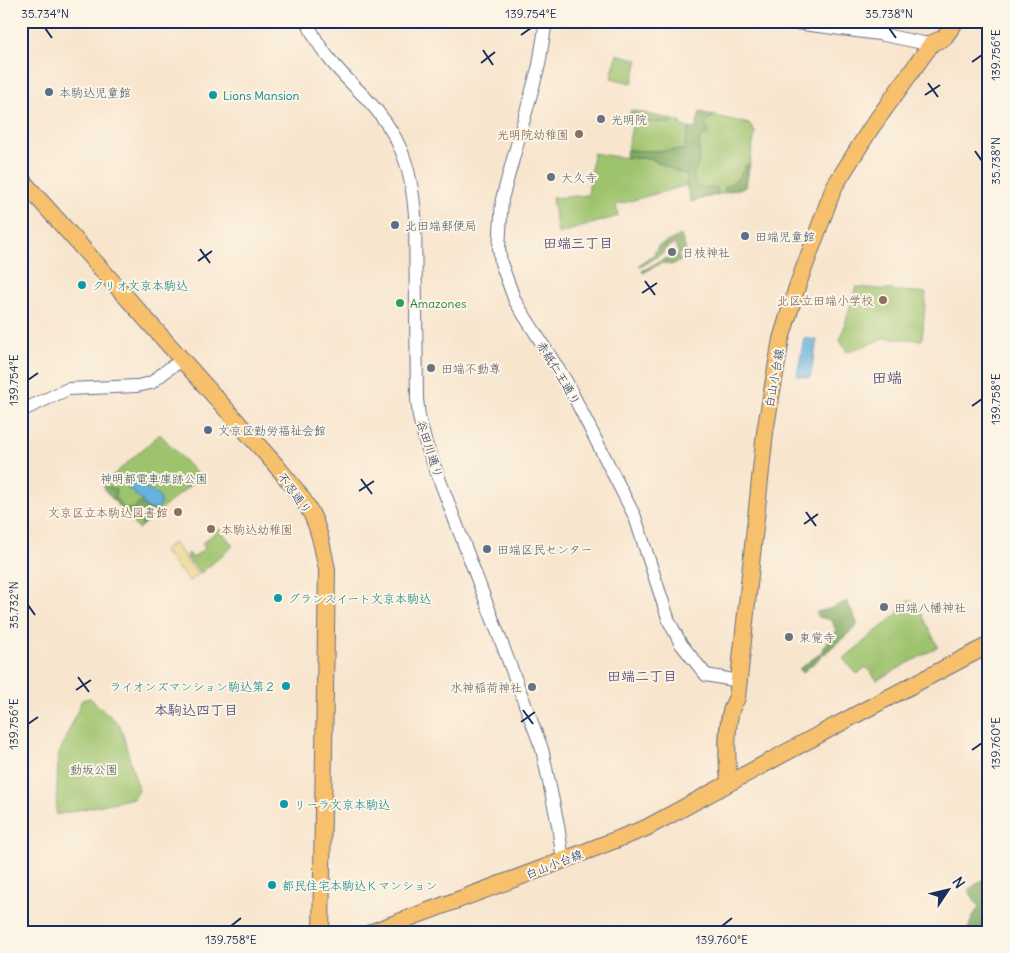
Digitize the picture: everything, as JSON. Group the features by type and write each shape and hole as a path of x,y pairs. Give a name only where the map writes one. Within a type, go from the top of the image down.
{"main road":[{"name":"白山小台線","path":"729,783 727,742 732,705 737,698 765,432 781,339 797,286 834,187 872,128 932,43 944,38 956,21"},
{"name":"不忍通り","path":"21,179 284,476 312,515 321,539 327,570 321,932"},
{"name":"白山小台線","path":"372,932 646,828 989,645"}],"street":[{"name":"谷田川通り","path":"307,21 321,48 379,114 395,136 405,157 412,190 414,215 417,399 419,418 426,444 542,749 558,825 563,861"},
{"name":"赤紙仁王通り","path":"546,21 539,65 502,200 499,248 502,263 515,301 566,381 635,517 669,621 682,644 706,675 739,681"},
{"path":"781,21 932,43"},
{"path":"21,411 68,389 138,386 151,382 171,367 183,361"}],"green space":[{"path":"617,54 638,60 632,83 611,78"},
{"path":"631,110 675,120 674,123 633,122 633,117 629,116"},
{"path":"700,112 749,124 755,132 746,187 691,202 687,185 616,205 618,216 558,234 552,198 588,195 593,153 651,159 683,173"},
{"path":"700,113 714,116 705,122 709,129 708,134 701,137 700,140 700,157 694,180 701,187 717,187 718,194 691,201 686,185 687,174 683,174 651,159 625,157 627,150 684,150 689,128 696,129"},
{"path":"675,120 681,122 680,125 689,128 684,150 627,150 633,122 674,123"},
{"path":"746,165 749,165 745,187 725,192 725,187 738,178"},
{"path":"681,235 686,250 678,255 681,261 671,265 661,263 643,273 642,271 666,258 671,259 679,253 674,244 640,267 639,265 653,256 658,246"},
{"path":"856,287 926,293 922,340 885,338 847,352 840,341"},
{"name":"神明都電車庫跡公園","path":"160,434 200,477 138,529 104,489 104,483"},
{"path":"105,487 116,489 115,498 124,508 133,509 141,502 155,514 142,525 132,513 127,516 104,489"},
{"path":"220,529 233,546 201,573 186,556 189,553 193,558 205,548 202,543"},
{"path":"847,601 857,626 802,673 799,669 821,653 825,644 836,631 832,620 818,617 816,612 829,609"},
{"path":"909,601 916,602 938,647 877,680 866,667 857,674 843,659 897,614 903,605"},
{"name":"動坂公園","path":"90,698 120,725 139,791 134,798 56,815 58,756 82,700"},
{"path":"989,875 989,892 985,897 989,900 989,932 967,932 973,916 979,907 968,890"}],"sand":[{"path":"173,543 199,574 189,581 163,551"}],"water":[{"path":"804,338 817,340 810,378 797,376"},
{"path":"135,479 141,482 148,490 158,494 161,502 158,508 147,508 140,498 135,495 134,491 131,489 129,491 129,483"}],"place":[{"name":"本駒込児童館","path":"49,92"},
{"name":"Lions Mansion","path":"213,95"},
{"name":"光明院","path":"601,119"},
{"name":"光明院幼稚園","path":"579,134"},
{"name":"大久寺","path":"551,177"},
{"name":"北田端郵便局","path":"395,225"},
{"name":"田端児童館","path":"745,236"},
{"name":"日枝神社","path":"672,252"},
{"name":"クリオ文京本駒込","path":"82,285"},
{"name":"北区立田端小学校","path":"883,300"},
{"name":"Amazones","path":"400,303"},
{"name":"田端不動尊","path":"431,368"},
{"name":"文京区勤労福祉会館","path":"208,430"},
{"name":"文京区立本駒込図書館","path":"178,512"},
{"name":"本駒込幼稚園","path":"211,529"},
{"name":"田端区民センター","path":"487,549"},
{"name":"グランスイート文京本駒込","path":"278,598"},
{"name":"田端八幡神社","path":"884,607"},
{"name":"東覚寺","path":"789,637"},
{"name":"ライオンズマンション駒込第２","path":"286,686"},
{"name":"水神稲荷神社","path":"532,687"},
{"name":"リーラ文京本駒込","path":"284,804"},
{"name":"都民住宅本駒込Ｋマンション","path":"272,885"}],"district":[{"name":"田端三丁目","path":"578,243"},
{"name":"田端","path":"887,377"},
{"name":"田端二丁目","path":"642,676"},
{"name":"本駒込四丁目","path":"196,710"}]}
